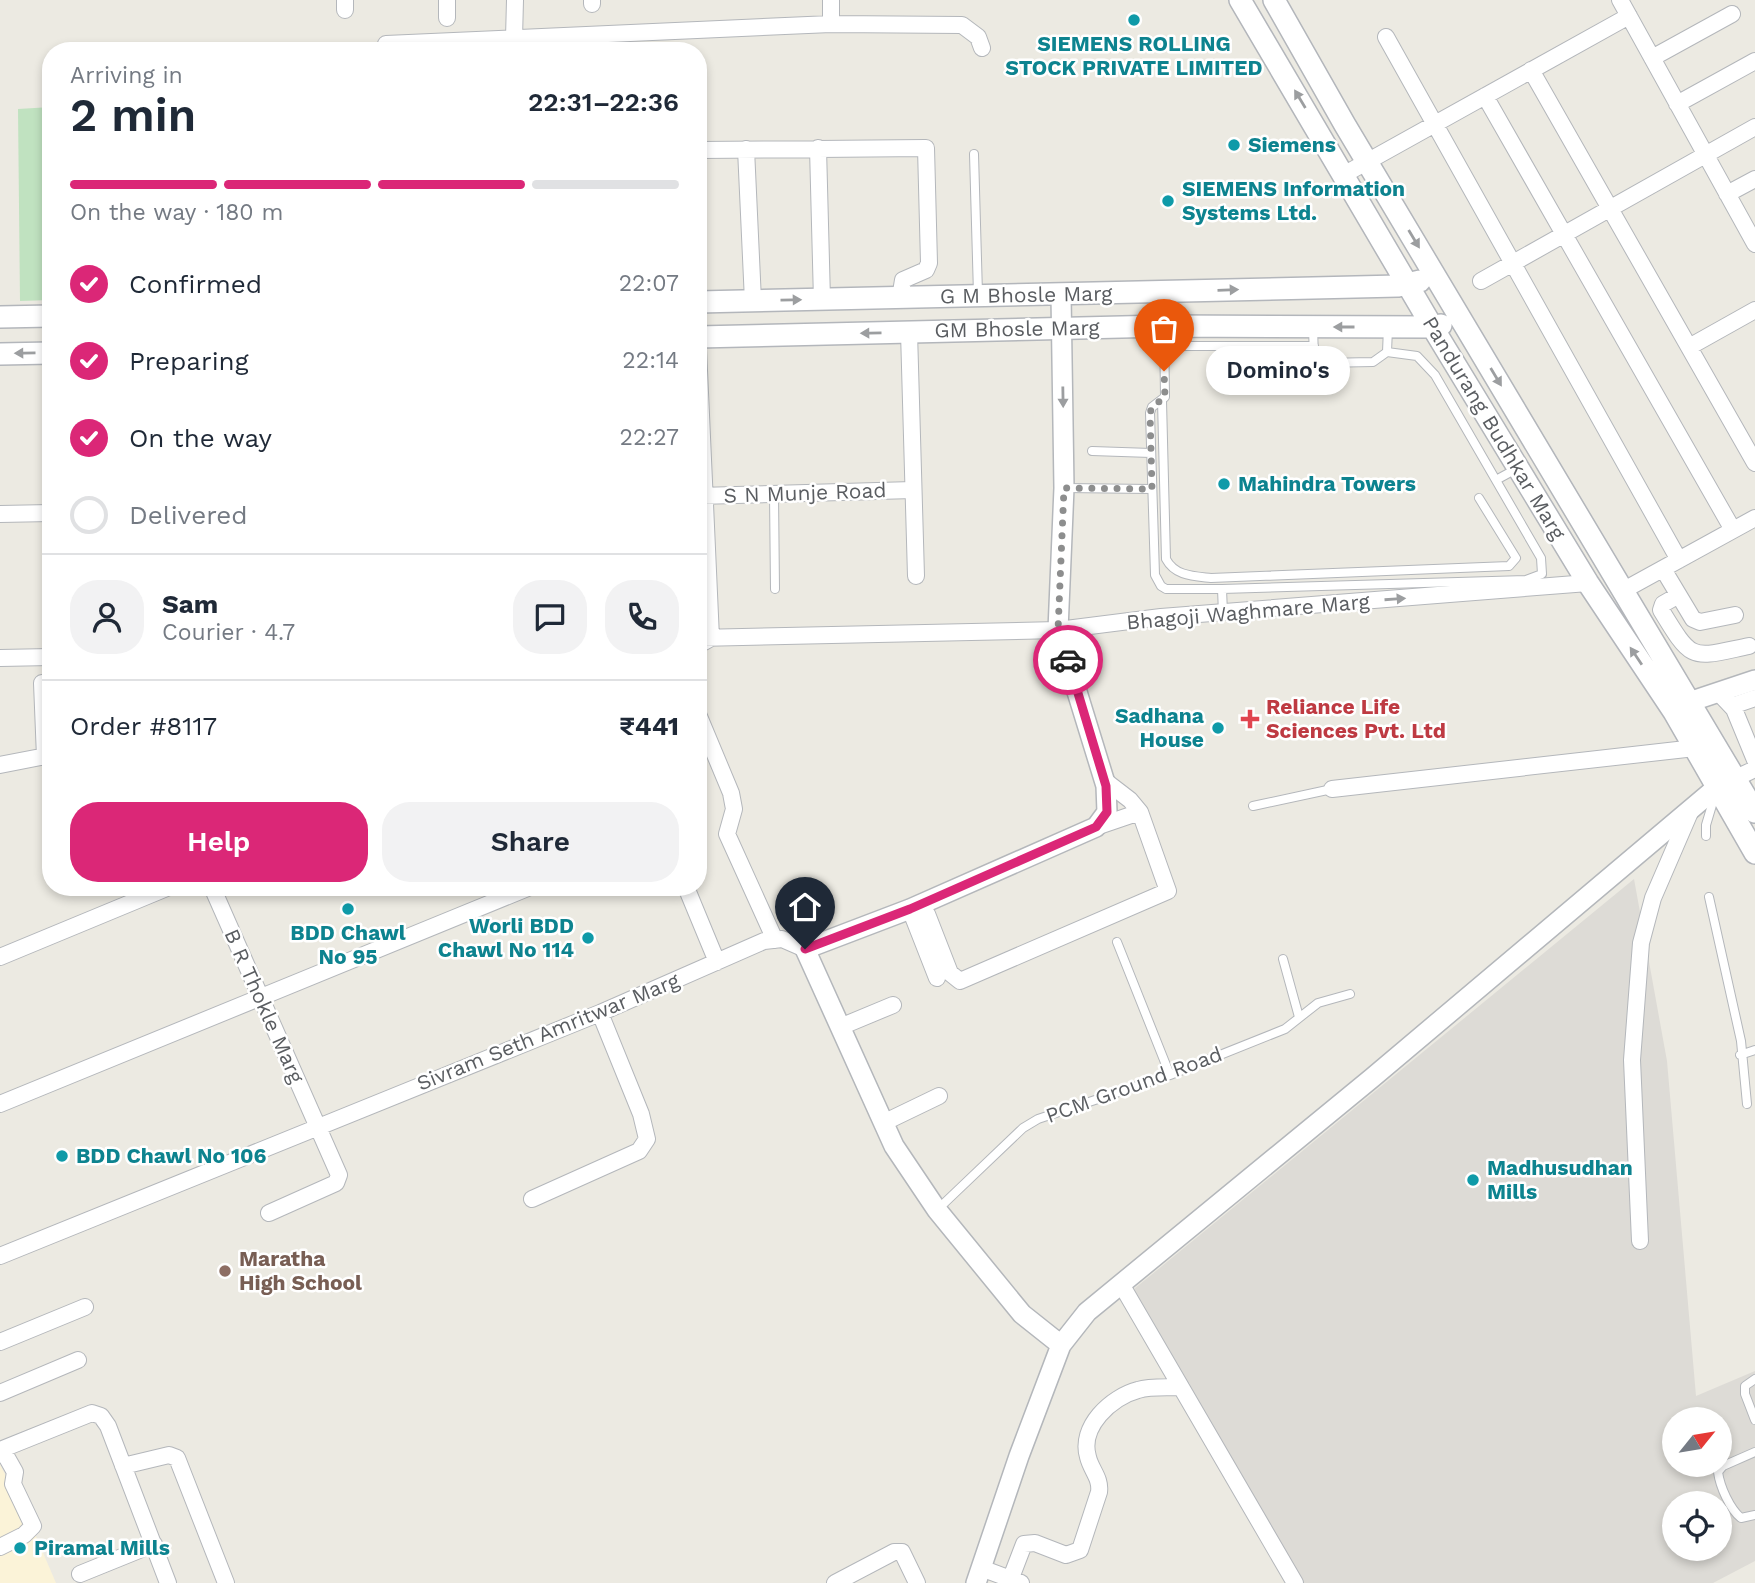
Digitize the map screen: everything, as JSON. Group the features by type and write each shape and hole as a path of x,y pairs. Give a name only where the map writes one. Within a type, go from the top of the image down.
{"main road":[{"name":"Pandurang Budhkar Marg","path":"1240,0 1588,583 1682,707 1695,748 1755,812"},
{"name":"Pandurang Budhkar Marg","path":"1274,0 1460,319 1625,590 1682,707 1726,783 1755,853"},
{"name":"G M Bhosle Marg","path":"707,302 1408,285 1435,275"},
{"path":"0,317 42,316"},
{"name":"GM Bhosle Marg","path":"707,337 1164,326 1313,337 1388,327 1433,327 1460,319"},
{"path":"0,354 42,353"}],"street":[{"path":"447,0 447,18"},
{"path":"514,0 514,38"},
{"path":"831,0 831,24"},
{"path":"1345,174 1531,70 1628,6 1652,58 1754,242"},
{"path":"1652,58 1732,14"},
{"path":"429,42 831,24 962,25 978,37 982,48"},
{"path":"1385,37 1679,560"},
{"path":"1677,104 1755,61"},
{"path":"1531,70 1755,463"},
{"path":"1485,96 1733,530"},
{"path":"1481,281 1755,127"},
{"path":"818,148 822,300"},
{"path":"746,149 753,301"},
{"path":"707,150 927,150 929,263 926,270 903,280 900,298"},
{"path":"1727,194 1755,179"},
{"path":"1061,295 1064,488 1058,630 1104,780 1107,812 1096,827"},
{"path":"1689,347 1755,310"},
{"path":"909,332 916,576"},
{"name":"S N Munje Road","path":"707,496 913,490"},
{"path":"0,514 42,513"},
{"path":"1625,590 1755,518"},
{"path":"1663,569 1678,596 1697,621 1735,615"},
{"name":"Bhagoji Waghmare Marg","path":"707,640 1058,630 1223,613 1588,583"},
{"path":"1678,596 1663,604 1661,610 1689,652 1703,656 1749,646"},
{"path":"0,658 42,657"},
{"path":"1682,707 1755,680"},
{"path":"41,683 42,693"},
{"path":"1717,692 1732,706 1755,760"},
{"path":"1732,706 1755,698"},
{"path":"707,735 732,793 734,809 727,834 775,940 782,939 805,949 919,911 1096,827 1140,812"},
{"path":"1332,789 1695,748"},
{"path":"0,765 42,757"},
{"path":"1181,1387 1139,1390 1120,1398 1097,1418 1086,1445 1088,1458 1100,1483 1099,1492 1080,1550 1066,1555 1035,1543 1024,1544 1014,1582 978,1575 1061,1345 1087,1312 1691,810 1726,783 1755,769"},
{"path":"919,911 950,973 960,981 1168,891 1140,812 1130,800 1104,780"},
{"path":"1640,1241 1632,1060 1641,943 1653,898 1691,810"},
{"path":"0,957 147,896"},
{"name":"B R Thokle Marg","path":"216,896 339,1179 269,1213"},
{"path":"0,1104 508,896"},
{"path":"689,896 717,961"},
{"path":"919,911 937,978"},
{"name":"Sivram Seth Amritwar Marg","path":"0,1256 600,1013 764,941 775,940"},
{"path":"805,949 894,1146 937,1210 1021,1314 1061,1345"},
{"path":"840,1027 893,1005"},
{"path":"532,1199 639,1151 647,1139 641,1114 600,1013"},
{"path":"883,1123 939,1096"},
{"path":"1121,1284 1296,1583"},
{"path":"0,1342 85,1307"},
{"path":"0,1393 78,1360"},
{"path":"0,1547 24,1535 33,1526 13,1484 15,1472 3,1459 92,1413 101,1416 108,1426 168,1583"},
{"path":"123,1466 169,1455 177,1458 226,1583"},
{"path":"80,1574 154,1544"},
{"path":"835,1583 894,1552 905,1557 917,1583"}],"lane":[{"path":"974,154 978,296"},
{"path":"1164,326 1162,401 1166,559 1174,570 1182,574 1211,578 1509,566 1516,558 1479,498"},
{"path":"1387,352 1388,327"},
{"path":"1162,401 1152,407 1150,413 1157,581 1166,589 1537,578 1542,574 1541,558 1430,368 1417,356 1387,352 1373,362 1321,363 1316,359 1313,337 1184,346"},
{"path":"1091,451 1151,453"},
{"path":"1496,480 1519,468"},
{"path":"1064,488 1152,489"},
{"path":"775,494 775,589"},
{"path":"1334,586 1336,604"},
{"path":"1222,589 1223,613"},
{"path":"1706,836 1706,825 1726,783"},
{"path":"1253,806 1332,789"},
{"path":"1709,897 1741,1041 1740,1055 1747,1104"},
{"path":"1117,942 1170,1075"},
{"path":"1283,958 1299,1017"},
{"name":"PCM Ground Road","path":"937,1210 1023,1128 1038,1119 1170,1075 1285,1029 1331,997 1350,994"},
{"path":"1740,1055 1755,1050"},
{"path":"1755,1379 1745,1387 1755,1420"},
{"path":"1755,1452 1724,1466 1718,1472 1719,1481 1735,1513 1741,1518 1755,1515"}],"shaded area":[{"name":"Madhusudhan Mills","path":"1634,879 1667,1061 1696,1396 1755,1371 1755,1561 1713,1583 1291,1583 1123,1298"},
{"name":"Piramal Mills","path":"0,1465 26,1513 56,1583 0,1583"}],"green space":[{"path":"42,108 42,300 20,301 18,109"}],"way so far":[{"path":"1068,660 1058,630 1064,488 1152,489 1150,413 1152,407 1165,397 1164,371"}],"place":[{"name":"SIEMENS ROLLING STOCK PRIVATE LIMITED","path":"1134,20"},
{"name":"Siemens","path":"1234,145"},
{"name":"SIEMENS Information Systems Ltd.","path":"1168,201"},
{"name":"Domino's","path":"1164,371"},
{"name":"Mahindra Towers","path":"1224,484"},
{"name":"Reliance Life Sciences Pvt. Ltd","path":"1250,719"},
{"name":"Sadhana House","path":"1218,728"},
{"name":"BDD Chawl No 95","path":"348,909"},
{"name":"Worli BDD Chawl No 114","path":"588,938"},
{"name":"BDD Chawl No 106","path":"62,1156"},
{"name":"Madhusudhan Mills","path":"1473,1180"},
{"name":"Maratha High School","path":"225,1271"},
{"name":"Piramal Mills","path":"20,1548"}],"route":[{"path":"805,949 910,909 1096,827 1107,812 1106,786 1068,660"}]}
